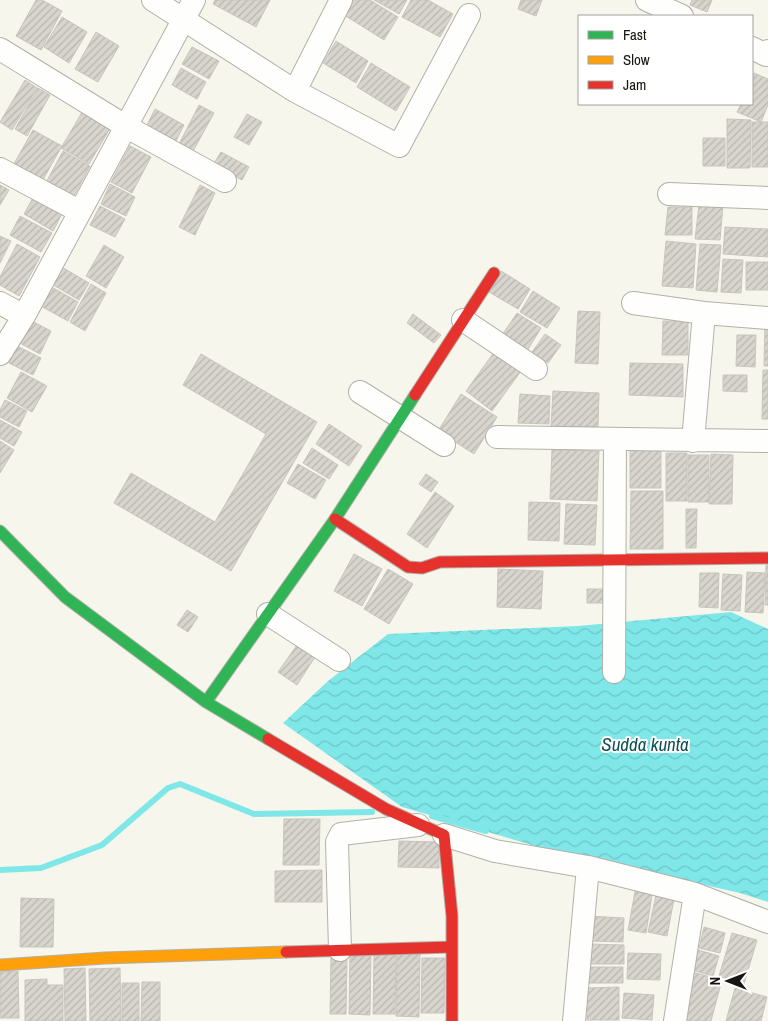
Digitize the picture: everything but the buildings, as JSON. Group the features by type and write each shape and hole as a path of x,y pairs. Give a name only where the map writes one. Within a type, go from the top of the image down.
{"street":[{"path":"154,0 295,92 399,146 469,15"},
{"path":"0,354 24,316 194,0"},
{"path":"295,92 341,0"},
{"path":"647,0 680,15"},
{"path":"0,49 126,127 225,181"},
{"path":"0,169 79,212"},
{"path":"669,194 768,198"},
{"path":"206,702 335,519 494,273"},
{"path":"0,303 24,316"},
{"path":"633,303 704,313 768,318"},
{"path":"693,441 704,313"},
{"path":"463,320 536,369"},
{"path":"360,392 444,445"},
{"path":"497,437 768,441"},
{"path":"614,672 615,438"},
{"path":"335,519 408,567 422,568 440,562 768,558"},
{"path":"0,531 66,597 206,702 418,826 495,851 588,867 695,894 768,922"},
{"path":"268,614 339,660"},
{"path":"340,950 337,842 342,834 418,826"},
{"path":"451,837 452,1021"},
{"path":"574,1021 588,867"},
{"path":"675,1021 695,894"},
{"path":"0,965 105,958 452,947"}],"water":[{"name":"Sudda kunta","path":"731,612 768,629 768,902 740,893 546,849 402,807 283,723 328,681 388,634 578,626"}],"waterway":[{"path":"0,870 41,868 102,845 168,788 180,784 254,814 372,812"},
{"path":"432,816 486,831"}],"traffic: fast":[{"path":"206,702 335,519 415,395"},
{"path":"0,531 65,597 206,702 268,739"}],"traffic: slow":[{"path":"0,965 105,958 286,952"}],"traffic: jam":[{"path":"415,395 494,273"},
{"path":"335,519 408,567 422,568 440,562 768,558"},
{"path":"268,739 386,809 444,835 452,916 452,1021"},
{"path":"286,952 452,947"}]}
